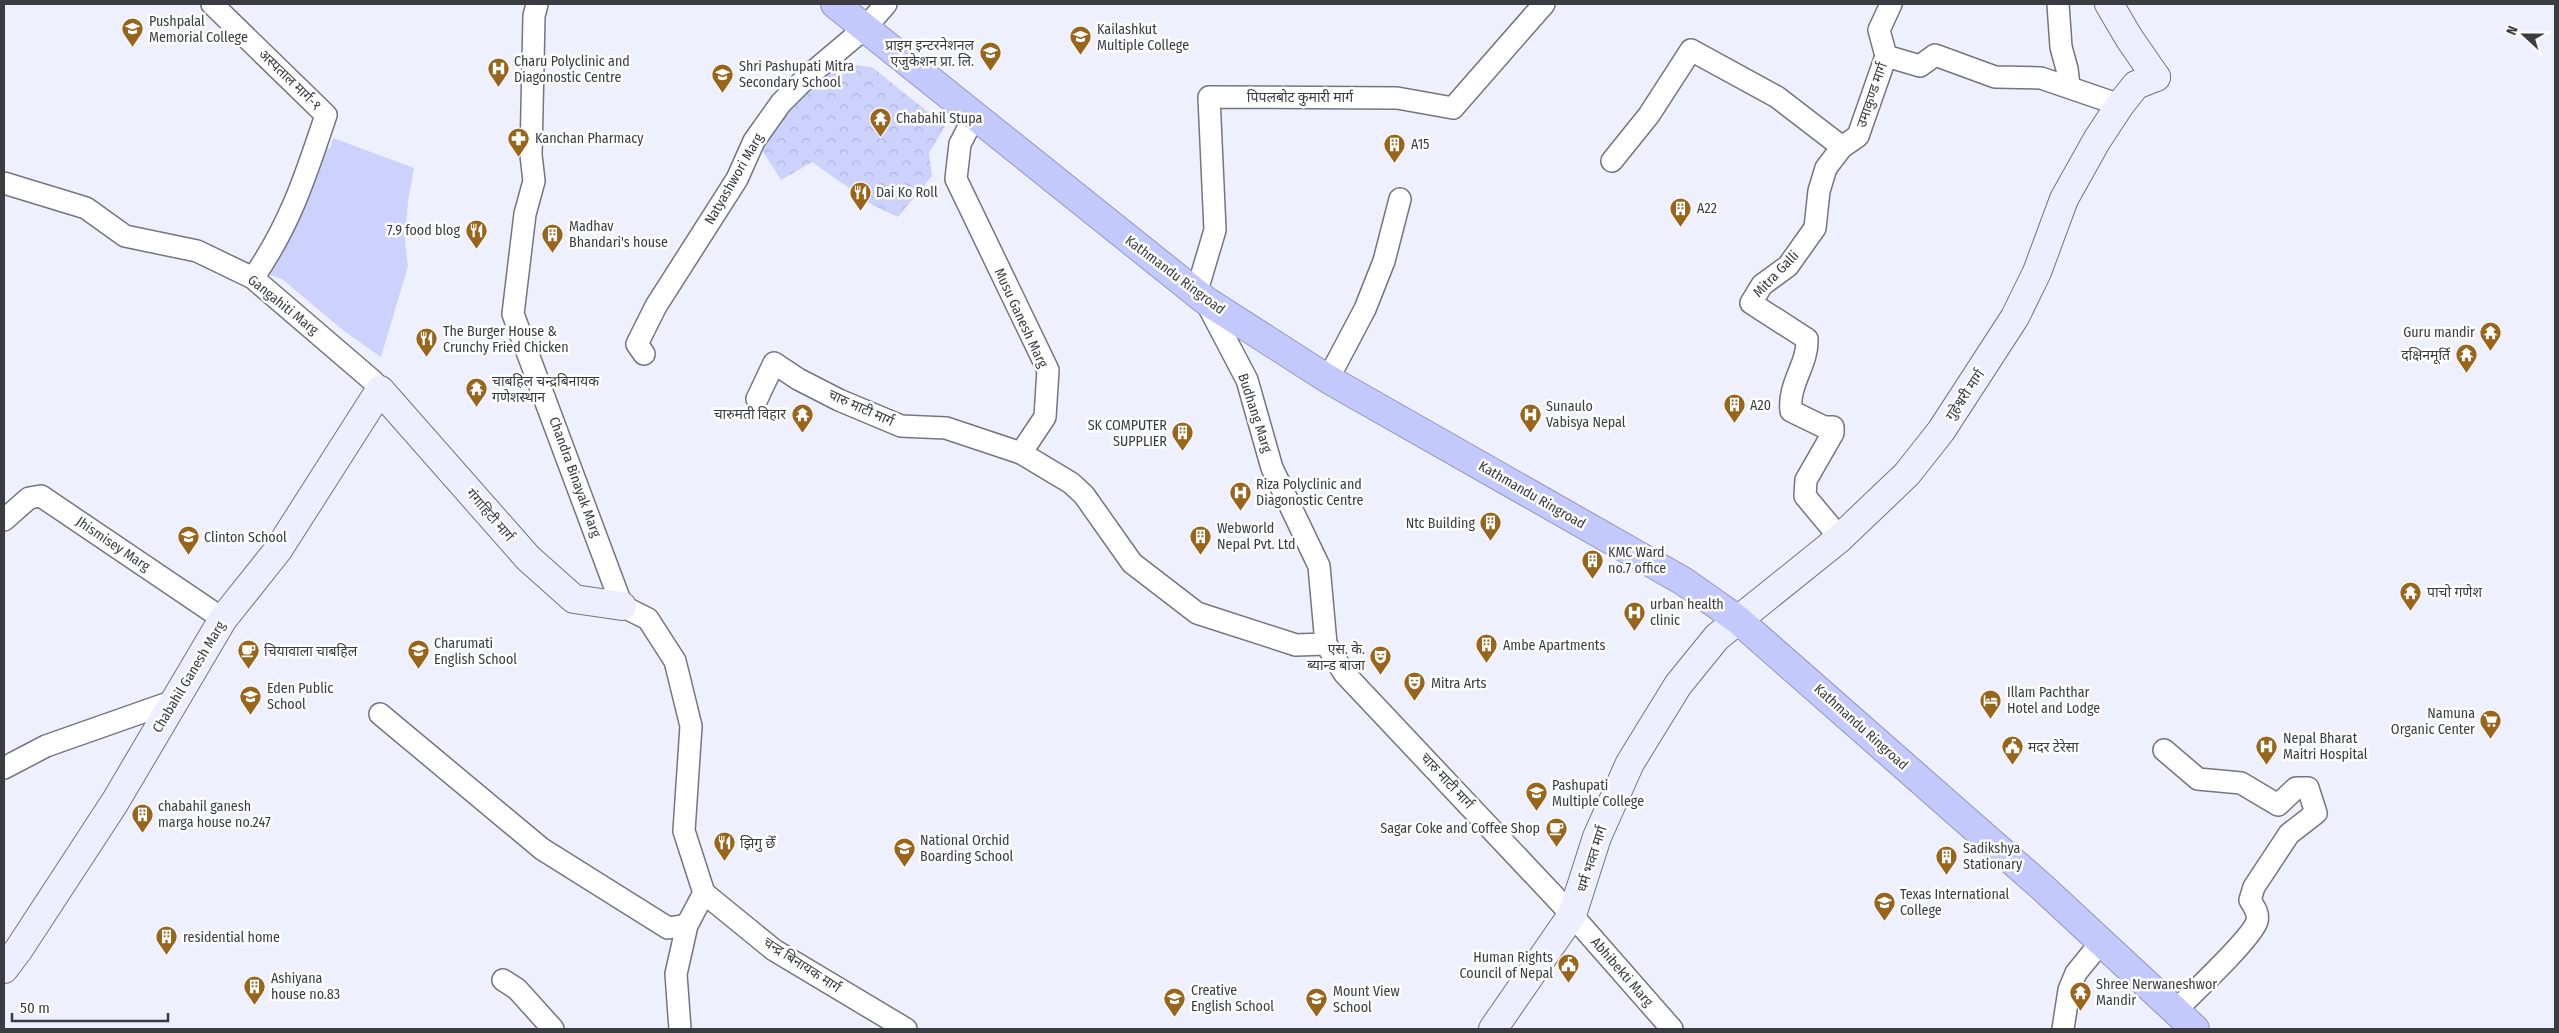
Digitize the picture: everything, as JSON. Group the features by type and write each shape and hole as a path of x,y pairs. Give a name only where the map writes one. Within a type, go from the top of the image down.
{"highway":[{"name":"Kathmandu Ringroad","path":"835,4 1200,297 1328,379 1683,581 1744,624 2102,941 2194,1029"}],"main road":[{"path":"1744,624 1810,585 1859,544 1898,507 1951,442 2035,316 2097,168 2118,133 2146,97 2156,77 2129,38 2109,4"},
{"name":"गुहेश्वरी मार्ग","path":"1700,659 1717,637 1744,624 1840,538 1907,474 1941,431 2015,317 2037,272 2054,223 2076,176 2120,105 2136,85 2156,77"},
{"name":"गंगाहिटी मार्ग","path":"380,390 528,558 574,599 622,606"},
{"name":"Chabahil Ganesh Marg","path":"4,969 20,949 82,853 223,619 278,550 380,390"},
{"name":"धर्म भक्त मार्ग","path":"1493,1029 1572,915 1597,837 1630,763 1678,684 1700,659"}],"street":[{"name":"अस्पताल मार्ग-१","path":"212,4 326,115 294,209 272,250 253,278"},
{"name":"Chandra Binayak Marg","path":"537,4 534,16 531,155 534,181 525,214 513,314 622,606"},
{"path":"865,28 886,4"},
{"name":"पिपलबोट कुमारी मार्ग","path":"1200,297 1215,230 1209,96 1397,98 1452,108 1544,4"},
{"path":"1886,56 1879,30 1891,4"},
{"path":"2058,4 2061,47 2067,68 2069,86"},
{"name":"Natyashwori Marg","path":"644,354 638,344 656,306 737,179 754,141 781,102 808,76 865,28"},
{"path":"1612,161 1649,115 1691,50 1777,97 1842,147"},
{"name":"उमाकुण्ड मार्ग","path":"1842,147 1858,136 1886,56 1920,66 1935,55 1995,77 2041,78 2120,105"},
{"name":"Musu Ganesh Marg","path":"975,115 960,144 956,180 1048,370 1044,417 1021,453"},
{"name":"Mitra Galli","path":"1840,538 1805,496 1806,480 1833,433 1833,427 1824,426 1791,411 1791,390 1807,350 1806,339 1751,303 1762,285 1788,266 1815,228 1819,191 1826,168 1842,147"},
{"name":"Gangahiti Marg","path":"4,183 86,208 125,236 197,251 253,278 374,381 380,390"},
{"path":"1328,379 1365,309 1384,261 1400,199"},
{"name":"Budhang Marg","path":"1200,297 1247,380 1272,468 1319,566 1326,644"},
{"name":"चारु माटी मार्ग","path":"757,399 774,363 798,379 839,400 901,426 946,428 1021,453"},
{"path":"1021,453 1084,494 1132,562 1197,613 1296,645 1326,644"},
{"name":"Jhismisey Marg","path":"4,520 29,498 41,496 223,619"},
{"path":"622,606 648,619 676,661 691,726 684,831 704,893 687,925 676,974 680,1029"},
{"name":"चारु माटी मार्ग","path":"1326,644 1344,673 1572,915"},
{"path":"4,768 46,746 174,701"},
{"path":"380,714 542,849 668,928 687,925"},
{"path":"2164,750 2198,779 2241,783 2278,805 2296,788 2308,788 2316,813 2290,834 2254,887 2250,900 2257,913 2257,922 2240,944 2176,1010"},
{"name":"चन्द्र बिनायक मार्ग","path":"704,893 774,950 906,1029"},
{"name":"Abhibekti Marg","path":"1572,915 1672,1029"},
{"path":"2063,1029 2069,990 2076,973 2102,941"},
{"path":"502,980 517,989 553,1029"}],"green space":[{"path":"848,64 872,67 945,126 929,153 932,176 898,217 874,206 812,162 781,180 757,142 834,66"},
{"path":"333,138 414,168 408,202 405,240 408,266 381,357 344,331 282,279 264,273 287,244 302,215 323,148 330,149"}],"place":[{"name":"Pushpalal Memorial College","path":"133,48"},
{"name":"Kailashkut Multiple College","path":"1081,56"},
{"name":"प्राइम इन्टरनेशनल एजुकेशन प्रा. लि.","path":"990,72"},
{"name":"Charu Polyclinic and Diagonostic Centre","path":"498,88"},
{"name":"Shri Pashupati Mitra Secondary School","path":"723,93"},
{"name":"Chabahil Stupa","path":"880,137"},
{"name":"Kanchan Pharmacy","path":"519,157"},
{"name":"A15","path":"1395,163"},
{"name":"Dai Ko Roll","path":"860,211"},
{"name":"A22","path":"1681,227"},
{"name":"7.9 food blog","path":"476,249"},
{"name":"Madhav Bhandari's house","path":"553,253"},
{"name":"Guru mandir","path":"2491,351"},
{"name":"The Burger House & Crunchy Fried Chicken","path":"427,358"},
{"name":"दक्षिनमूर्ति","path":"2466,374"},
{"name":"चाबहिल चन्द्रबिनायक गणेशस्थान","path":"476,408"},
{"name":"A20","path":"1734,424"},
{"name":"चारुमती विहार","path":"802,433"},
{"name":"Sunaulo Vabisya Nepal","path":"1530,433"},
{"name":"SK COMPUTER SUPPLIER","path":"1183,452"},
{"name":"Riza Polyclinic and Diagonostic Centre","path":"1240,511"},
{"name":"Ntc Building","path":"1491,542"},
{"name":"Webworld Nepal Pvt. Ltd","path":"1201,555"},
{"name":"Clinton School","path":"188,556"},
{"name":"KMC Ward no.7 office","path":"1592,579"},
{"name":"पाचो गणेश","path":"2411,611"},
{"name":"urban health clinic","path":"1634,631"},
{"name":"Ambe Apartments","path":"1487,664"},
{"name":"चियावाला चाबहिल","path":"248,670"},
{"name":"Charumati English School","path":"418,670"},
{"name":"एस. के. ब्यान्ड बाजा","path":"1381,676"},
{"name":"Mitra Arts","path":"1415,702"},
{"name":"Eden Public School","path":"251,715"},
{"name":"Illam Pachthar Hotel and Lodge","path":"1991,719"},
{"name":"Namuna Organic Center","path":"2491,740"},
{"name":"Nepal Bharat Maitri Hospital","path":"2267,765"},
{"name":"मदर टेरेसा","path":"2012,766"},
{"name":"Pashupati Multiple College","path":"1536,812"},
{"name":"chabahil ganesh marga house no.247","path":"142,833"},
{"name":"Sagar Coke and Coffee Shop","path":"1556,847"},
{"name":"झिगु छेँ","path":"724,862"},
{"name":"National Orchid Boarding School","path":"904,867"},
{"name":"Sadikshya Stationary","path":"1947,875"},
{"name":"Texas International College","path":"1884,921"},
{"name":"residential home","path":"167,956"},
{"name":"Human Rights Council of Nepal","path":"1569,984"},
{"name":"Ashiyana house no.83","path":"255,1005"},
{"name":"Shree Nerwaneshwor Mandir","path":"2080,1011"},
{"name":"Creative English School","path":"1175,1017"},
{"name":"Mount View School","path":"1317,1018"}]}
